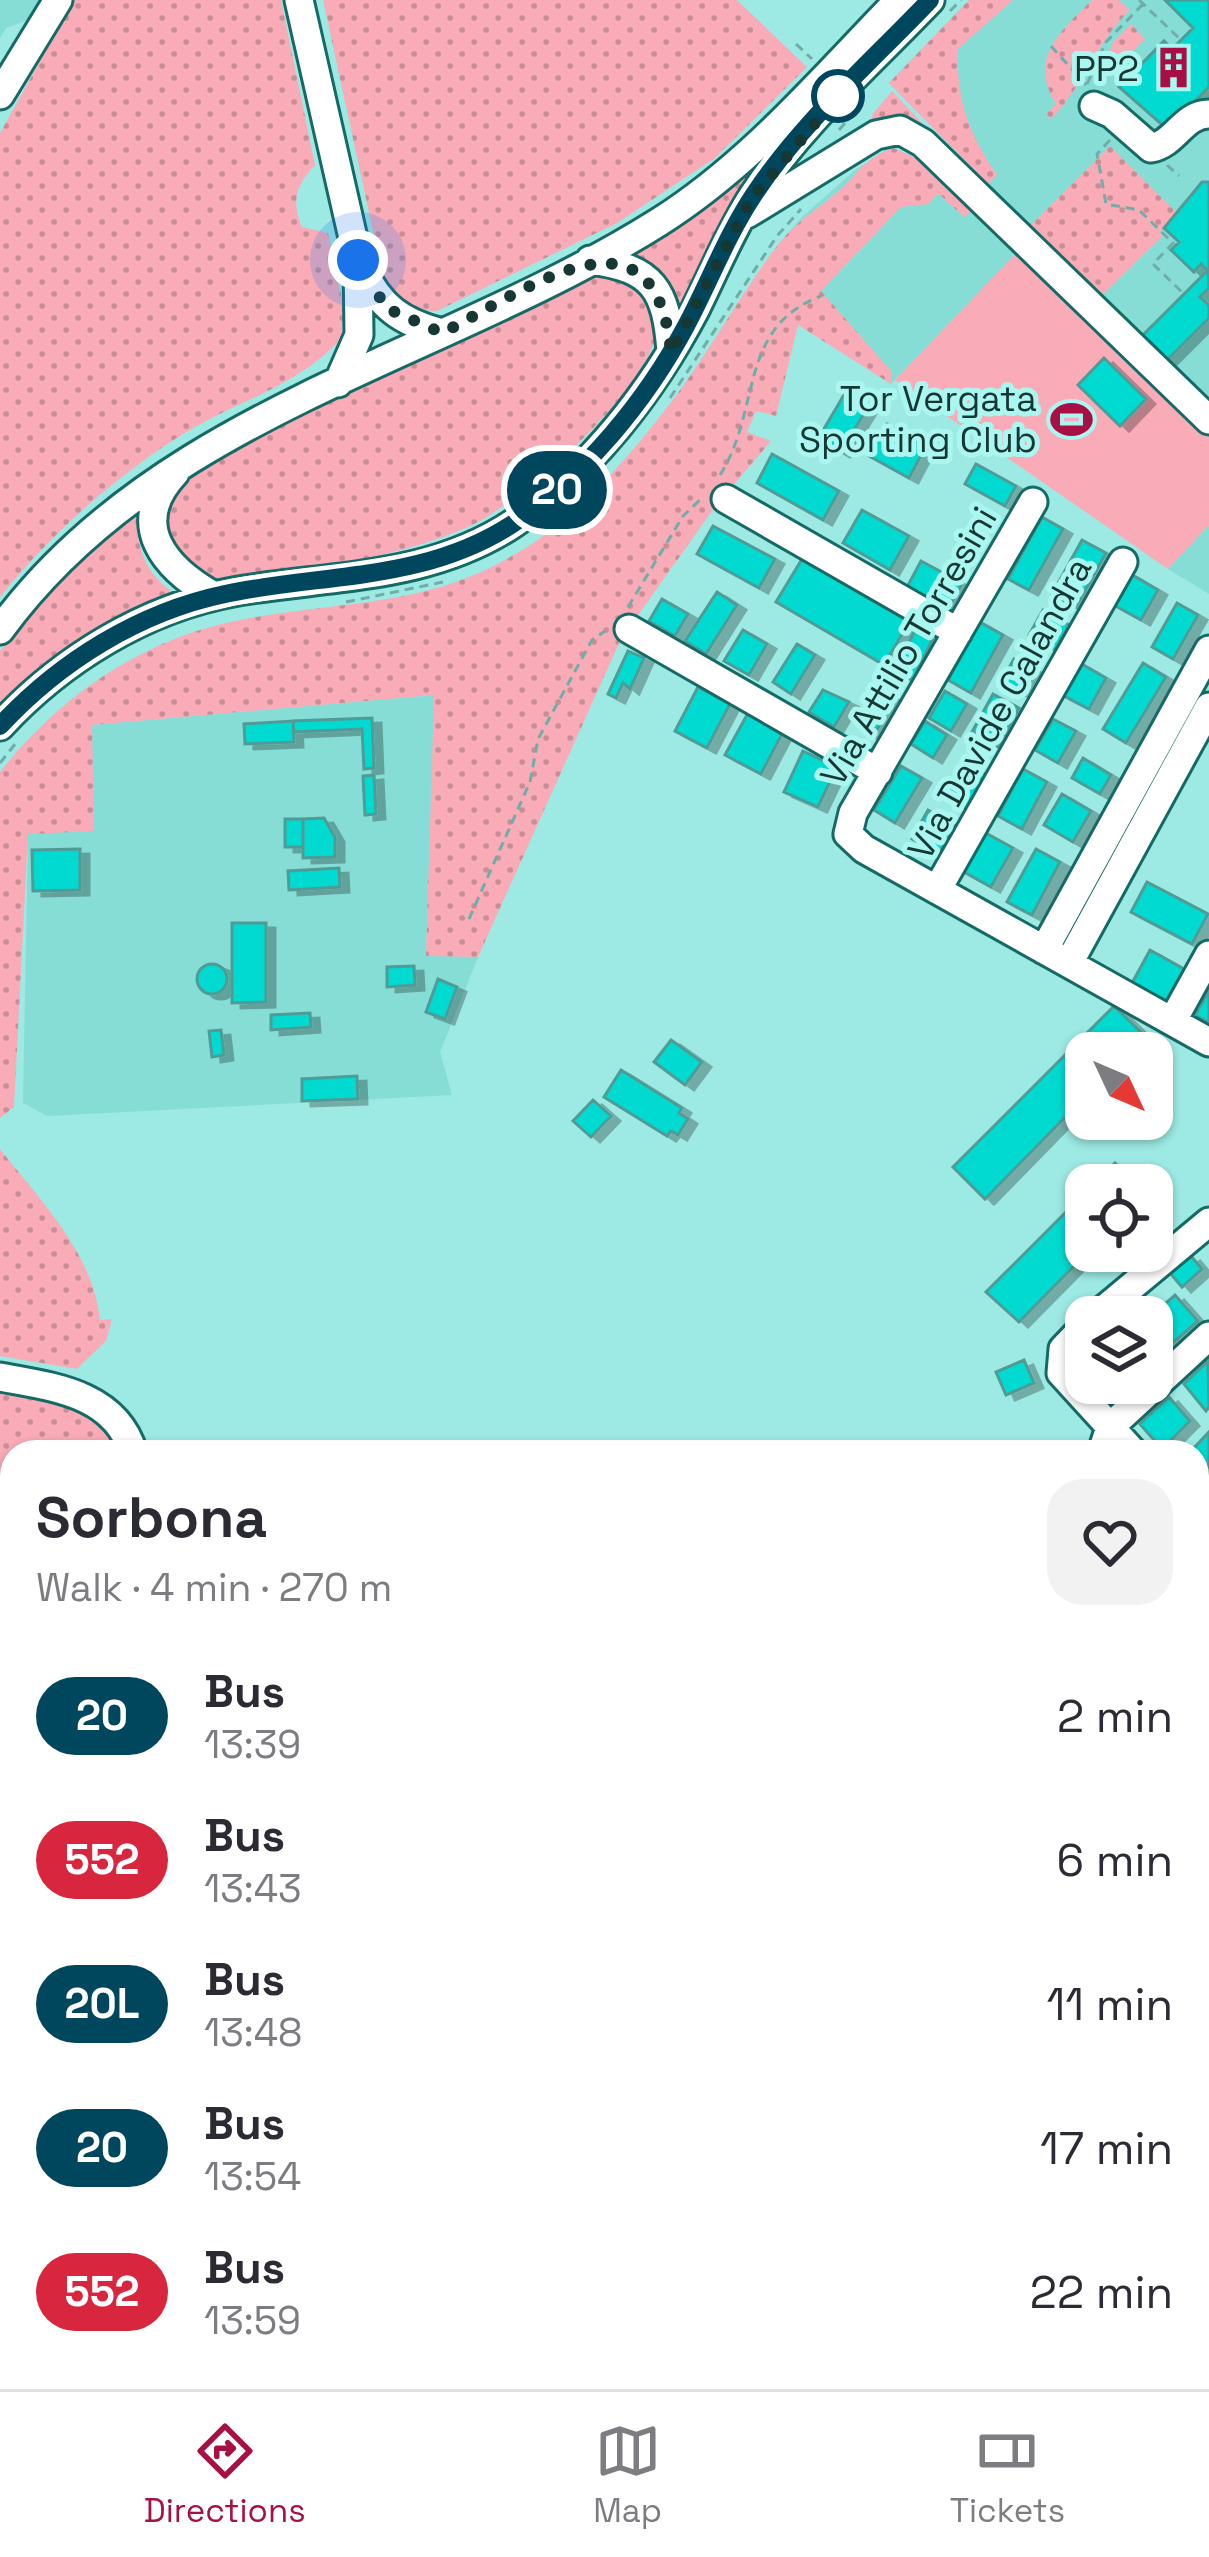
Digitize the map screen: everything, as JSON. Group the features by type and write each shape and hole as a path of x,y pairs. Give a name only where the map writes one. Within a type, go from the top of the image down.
{"street":[{"path":"0,95 58,0"},
{"path":"299,0 358,260 361,325 338,383"},
{"path":"0,630 86,534 191,458 660,221 714,182 898,0"},
{"path":"10,732 36,690 93,649 156,616 214,596 391,572 482,541 562,484 618,424 671,353 738,220 794,142 934,12"},
{"path":"1094,106 1155,148 1195,116 1209,114"},
{"path":"738,220 876,135 901,130 923,143 992,225 1209,421"},
{"path":"358,260 386,308 442,333"},
{"path":"590,260 630,267 651,283 667,312 671,353"},
{"path":"191,458 157,499 156,536 178,574 214,596"},
{"path":"726,499 958,632"},
{"name":"Via Attilio Torresini","path":"938,890 856,844 848,826 1033,502"},
{"name":"Via Davide Calandra","path":"938,890 1123,562"},
{"path":"618,626 878,772"},
{"path":"1056,957 1209,650"},
{"path":"1056,957 1209,707"},
{"path":"938,890 1209,1042"},
{"path":"1173,1020 1209,955"},
{"path":"1120,1296 1209,1222"},
{"path":"1081,1404 1106,1440 1209,1336"},
{"path":"1065,1347 1059,1364 1065,1382"},
{"path":"0,1377 92,1401 126,1430 129,1440"}],"path":[{"path":"934,12 962,0"},
{"path":"1051,46 1087,86 1106,42 1143,1 1181,40"},
{"path":"796,44 813,61"},
{"path":"838,158 831,145 837,132 871,93"},
{"path":"1124,126 1097,154 1106,204 1138,210 1173,243 1153,264 1184,294"},
{"path":"658,413 706,350 777,236 813,198"},
{"path":"469,919 530,782 538,739 592,640 618,626 683,516 728,463 748,411 764,342 785,314 821,296"},
{"path":"344,602 451,580"},
{"path":"0,763 10,732"}],"shaded area":[{"path":"0,0 41,0 31,19 6,28 0,38"},
{"path":"74,0 281,0 315,165 303,179 297,209 302,227 328,233 344,309 341,339 307,368 193,428 140,463 65,526 0,597 0,133"},
{"path":"323,0 737,0 807,67 715,158 617,223 437,311 428,310 400,301 384,282"},
{"path":"969,0 1209,0 1209,438 1017,253 891,384 798,324 776,248 800,219 855,170 886,150 916,158 945,183 967,163 889,83"},
{"path":"969,0 1013,0 958,49 966,115 997,175 988,184 889,83"},
{"path":"1092,0 1119,0 1130,10 1051,119 1046,114 1056,104 1045,73 1047,59 1059,35"},
{"path":"1131,24 1145,39 1098,86 1113,42"},
{"path":"892,91 923,124 908,118 871,130 872,115"},
{"path":"798,121 747,179 678,313 666,283 653,267 624,253"},
{"path":"1110,146 1178,214 1160,232 1163,236 1101,296 1031,225"},
{"path":"894,148 916,158 944,183 950,179 976,207 964,217 938,193 929,204 901,207 821,291 892,372 891,384 798,325 776,416 756,411 747,432 771,441 717,504 621,639 478,957 426,956 434,695 92,725 94,831 28,834 14,1107 0,1118 0,772 25,743 111,671 177,638 250,618 431,589 466,578 536,541 593,493 644,436 786,236 870,160"},
{"name":"Tor Vergata Sporting Club","path":"1017,252 1209,438 1209,525 1168,569 895,380"},
{"path":"601,275 645,291 658,320 647,357 619,399 580,442 499,509 470,526 410,548 348,562 221,579 208,578 168,547 167,513 174,493 197,471 240,443 432,346 586,276"},
{"path":"137,510 144,558 156,578 175,594 84,636 0,707 0,651 60,580"},
{"path":"1209,525 1209,594 1168,569"},
{"path":"435,695 426,955 478,957 440,1052 452,1095 47,1116 23,1103 28,833 91,725"},
{"path":"0,1149 76,1250 100,1320 112,1319 106,1341 77,1369 0,1356"},
{"path":"0,1391 83,1406 114,1433 114,1440 0,1440"}],"building":[{"name":"PP2","path":"1165,0 1209,0 1209,87 1168,130 1119,87 1164,41 1172,49 1193,28"},
{"path":"1202,182 1209,182 1209,272 1201,264 1194,272 1171,250 1179,242 1164,228"},
{"path":"1208,270 1209,288 1200,297 1209,305 1209,318 1167,360 1142,336"},
{"path":"1104,358 1146,399 1120,426 1078,385"},
{"path":"845,393 868,407 841,452 818,439"},
{"path":"887,424 926,446 909,478 869,456"},
{"path":"772,454 839,491 823,520 757,483"},
{"path":"976,464 1016,486 1005,506 965,484"},
{"path":"862,510 909,536 890,570 843,543"},
{"path":"1042,517 1063,529 1029,590 1008,579"},
{"path":"713,526 775,559 759,588 697,554"},
{"path":"1082,540 1106,553 1076,607 1052,594"},
{"path":"802,559 909,622 884,665 776,602"},
{"path":"921,561 962,583 949,608 907,587"},
{"path":"1129,573 1158,590 1141,620 1112,604"},
{"path":"717,592 737,605 706,654 685,641"},
{"path":"662,599 688,614 675,636 649,621"},
{"path":"1177,603 1198,615 1173,659 1152,647"},
{"path":"1043,610 1069,625 1055,650 1029,635"},
{"path":"980,622 1003,635 971,693 948,680"},
{"path":"743,630 767,644 749,675 724,661"},
{"path":"915,630 933,638 913,680 895,672"},
{"path":"797,644 815,655 791,694 773,682"},
{"path":"628,651 644,658 630,689 623,683 616,698 608,694"},
{"path":"1014,659 1036,670 1023,694 1001,682"},
{"path":"1080,663 1106,678 1089,709 1062,695"},
{"path":"1143,663 1166,677 1126,743 1103,729"},
{"path":"698,687 730,704 707,748 675,731"},
{"path":"823,690 849,702 834,727 809,712"},
{"path":"883,691 896,699 873,736 860,728"},
{"path":"945,691 967,704 951,731 929,718"},
{"path":"993,694 1019,708 998,747 972,732"},
{"path":"748,713 783,732 761,774 725,755"},
{"path":"372,718 374,768 364,769 362,729 294,732 293,721"},
{"path":"1053,719 1076,731 1058,763 1035,750"},
{"path":"293,721 294,742 245,744 244,724"},
{"path":"925,721 947,735 933,758 911,744"},
{"path":"803,751 837,767 818,807 784,792"},
{"path":"1083,758 1111,775 1100,794 1072,778"},
{"path":"966,764 989,776 970,810 947,798"},
{"path":"901,766 922,778 895,823 874,810"},
{"path":"1023,769 1047,782 1022,829 998,816"},
{"path":"374,775 376,814 365,815 363,776"},
{"path":"1062,794 1091,811 1073,842 1044,825"},
{"path":"928,810 955,825 939,854 912,839"},
{"path":"324,818 335,837 335,857 303,858 303,819"},
{"path":"285,819 303,819 303,847 285,847"},
{"path":"984,832 1013,848 991,887 962,871"},
{"path":"80,849 80,890 33,891 32,850"},
{"path":"1036,849 1060,862 1032,915 1007,902"},
{"path":"339,868 340,887 289,890 288,871"},
{"path":"1147,882 1208,914 1192,944 1131,912"},
{"path":"232,923 266,923 266,1002 232,1003"},
{"path":"1150,950 1184,969 1165,1003 1131,985"},
{"path":"212,964 227,979 212,994 197,979"},
{"path":"414,966 415,985 387,987 387,967"},
{"path":"438,979 457,987 445,1019 426,1012"},
{"path":"1209,991 1209,1023 1195,1015"},
{"path":"1114,1006 1141,1032 1088,1032"},
{"path":"310,1013 311,1027 271,1030 271,1015"},
{"path":"221,1030 224,1055 212,1057 209,1031"},
{"path":"671,1040 702,1062 685,1085 654,1062"},
{"path":"1065,1055 1065,1117 985,1199 953,1167"},
{"path":"621,1070 682,1108 679,1113 688,1119 678,1135 671,1131 667,1136 604,1097"},
{"path":"357,1076 358,1099 302,1101 302,1079"},
{"path":"593,1100 611,1116 591,1137 573,1121"},
{"path":"1065,1213 1068,1272 1019,1322 986,1292"},
{"path":"1191,1256 1202,1269 1182,1287 1170,1273"},
{"path":"1173,1297 1198,1321 1173,1343"},
{"path":"1024,1360 1034,1383 1006,1395 996,1372"},
{"path":"1208,1361 1209,1407 1206,1411 1184,1384"},
{"path":"1173,1402 1190,1421 1171,1440 1154,1440 1140,1424 1161,1404"}],"bus line":[{"name":"20","path":"0,726 78,658 156,616 222,594 412,568 482,541 545,500 652,383 738,220 782,158 930,0"}],"place":[{"name":"PP2","path":"1173,68"},
{"name":"Tor Vergata Sporting Club","path":"1071,419"}],"route":[{"path":"358,260 386,308 400,319 442,333 590,260 630,267 661,297 671,353 751,199 794,142 838,96"}]}
